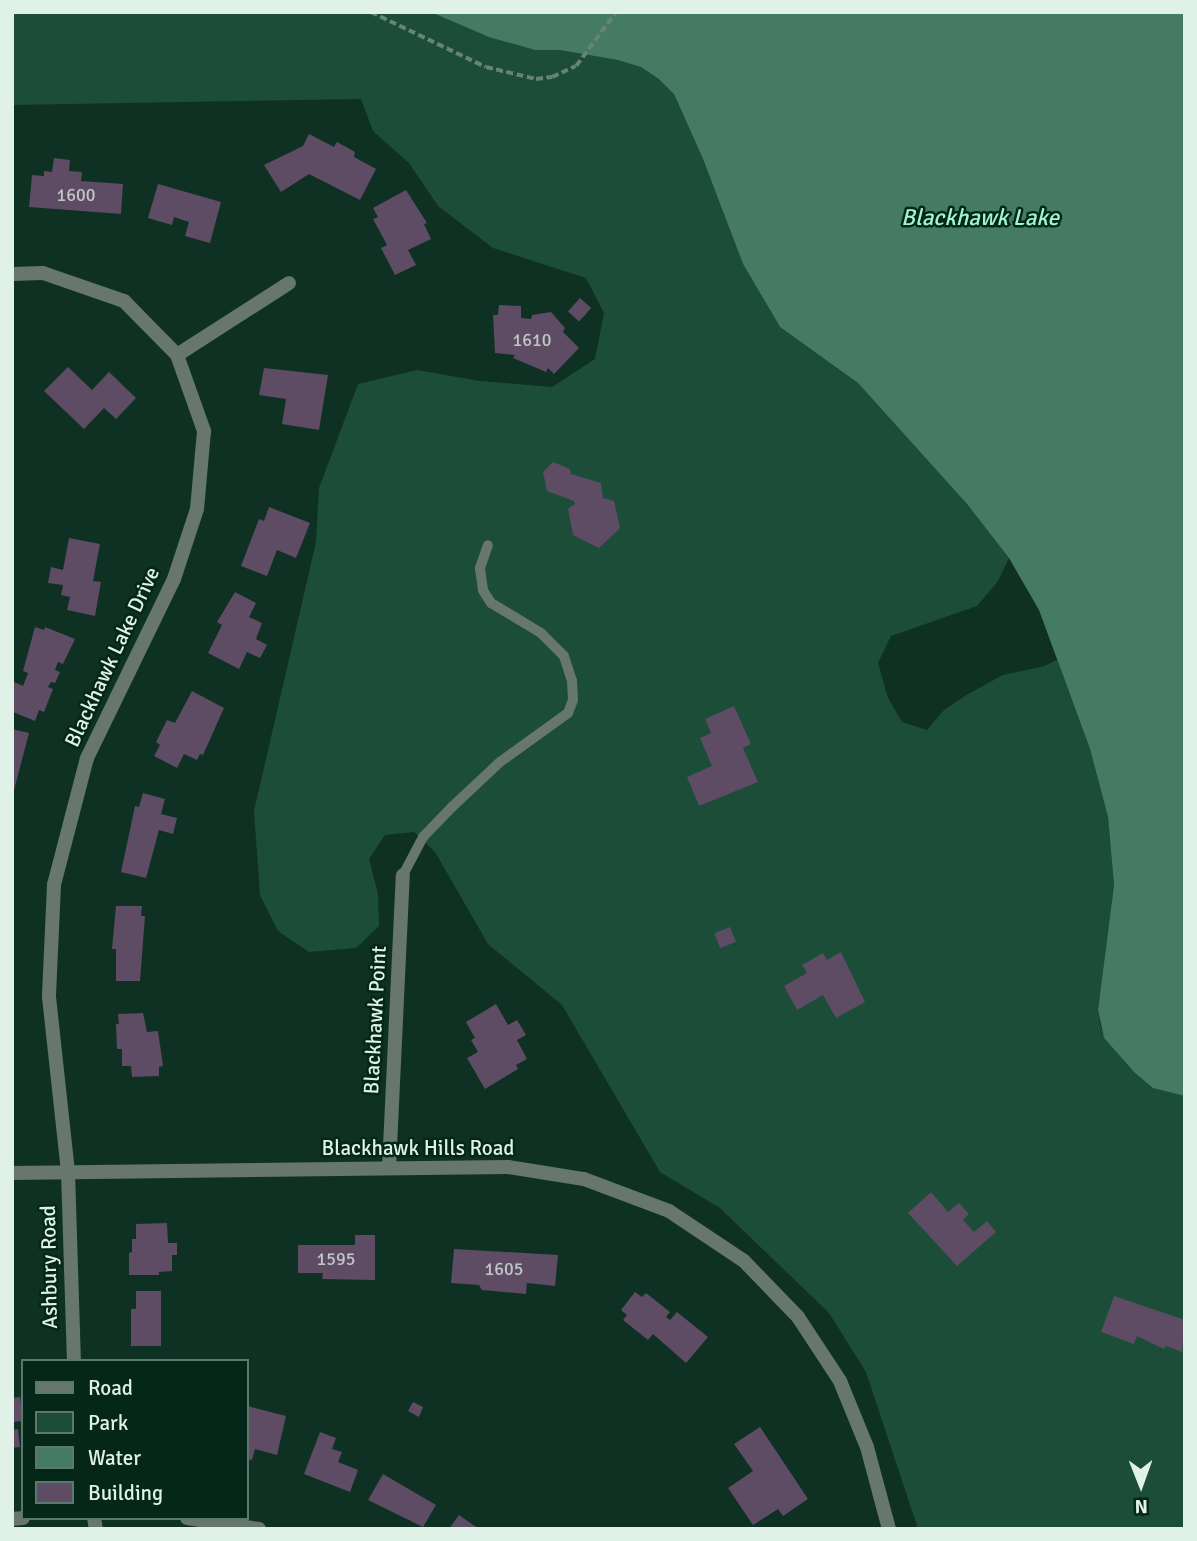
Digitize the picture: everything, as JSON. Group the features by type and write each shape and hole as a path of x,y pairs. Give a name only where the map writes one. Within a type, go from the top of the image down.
{"street":[{"name":"Blackhawk Lake Drive","path":"12,274 43,273 124,301 177,355 204,431 197,509 174,579 87,758 54,885 49,997 68,1172"},
{"path":"177,355 289,283"},
{"name":"Blackhawk Point","path":"389,1168 403,875"},
{"name":"Blackhawk Hills Road","path":"12,1173 508,1167 584,1179 669,1211 744,1261 798,1317 840,1381 867,1447 889,1529"},
{"name":"Ashbury Road","path":"68,1172 74,1359"},
{"path":"200,1520 259,1529"}],"lane":[{"path":"403,875 422,837 500,762 568,713 573,700 572,681 564,656 541,633 491,603 483,590 481,568 488,545"}],"path":[{"path":"371,12 479,64 519,77 552,77 576,65 616,12"}],"green space":[{"path":"12,12 1185,12 674,94 703,159 743,264 780,327 858,383 967,504 1009,558 998,581 977,606 891,636 878,663 888,698 902,722 927,730 944,710 1003,675 1044,666 1057,660 1090,749 1108,817 1114,885 1098,1010 1100,1024 1104,1038 1132,1070 1185,1095 1185,1529 918,1529 866,1372 829,1313 720,1208 660,1172 562,1005 488,944 435,852 414,832 385,835 369,859 378,894 379,926 356,948 309,952 278,931 260,895 254,811 316,542 319,488 358,384 417,370 480,381 552,387 595,359 604,313 586,278 493,248 438,206 409,163 373,131 361,99 12,105"}],"water":[{"name":"Blackhawk Lake","path":"431,12 1185,12 1185,1096 1153,1088 1134,1072 1104,1038 1098,1010 1114,885 1108,817 1090,749 1039,610 1009,558 967,504 858,383 780,327 743,264 703,159 674,94 659,79 641,67 618,60 560,50 535,50 489,37"}],"building":[{"path":"309,134 334,147 337,142 355,152 354,157 376,169 360,200 309,174 281,192 264,165 303,146"},
{"path":"54,158 70,160 69,171 82,172 81,181 123,184 121,214 29,207 32,175 44,176 44,171 52,172"},
{"path":"158,184 221,202 210,243 185,236 189,222 174,217 172,225 148,218"},
{"path":"406,190 427,223 424,224 431,239 408,250 416,265 395,275 381,248 387,245 373,219 378,217 373,208"},
{"path":"580,298 591,308 579,321 568,311"},
{"path":"499,305 521,306 521,318 531,319 532,315 551,312 565,328 563,332 579,348 554,374 548,368 546,372 513,358 515,355 495,353 493,315 498,315"},
{"path":"68,367 92,390 109,372 136,398 116,419 104,408 84,429 44,391"},
{"path":"264,368 328,375 319,430 282,424 286,399 259,395"},
{"path":"553,462 570,469 571,474 601,483 603,498 614,501 620,528 599,548 573,535 568,509 575,504 574,501 547,491 543,472"},
{"path":"269,507 310,523 296,558 277,550 267,576 241,566 259,519 264,521"},
{"path":"69,538 100,544 93,581 101,582 95,616 67,610 70,597 61,595 63,585 48,583 51,567 63,570"},
{"path":"235,592 256,603 249,617 262,623 256,639 267,645 260,658 247,652 239,669 208,653 222,625 217,622"},
{"path":"35,627 44,630 45,627 75,639 63,664 58,662 55,670 60,672 55,683 51,682 48,687 53,689 44,712 39,710 35,721 13,712 12,681 23,686 28,673 23,671"},
{"path":"192,691 224,708 203,755 200,754 197,760 184,754 177,768 154,756 160,745 156,742 167,720 175,723"},
{"path":"734,706 751,744 743,748 758,782 699,806 687,777 712,766 700,738 711,733 705,719"},
{"path":"12,729 29,733 13,794 12,794"},
{"path":"143,793 165,799 161,814 177,818 173,834 159,830 146,878 121,872 135,806 139,807"},
{"path":"116,906 142,906 141,916 145,916 140,981 116,981 116,949 112,949"},
{"path":"730,927 736,942 720,948 714,933"},
{"path":"841,952 865,1002 836,1018 823,995 797,1010 784,986 807,973 802,965 823,953 827,960"},
{"path":"496,1004 508,1025 517,1020 526,1035 517,1040 527,1059 516,1065 518,1069 485,1089 467,1058 478,1052 471,1040 475,1038 466,1022"},
{"path":"143,1013 147,1032 158,1031 163,1066 159,1067 159,1076 132,1077 131,1066 122,1066 122,1049 117,1049 118,1014"},
{"path":"931,1192 948,1212 959,1203 969,1214 963,1220 974,1232 987,1221 996,1232 957,1266 908,1213"},
{"path":"167,1223 168,1243 177,1243 177,1255 172,1255 172,1271 159,1272 159,1275 129,1275 129,1253 132,1252 132,1239 136,1239 136,1224"},
{"path":"355,1235 375,1235 375,1280 322,1279 323,1273 298,1273 298,1245 355,1245"},
{"path":"454,1249 558,1255 555,1286 527,1283 526,1294 482,1290 479,1285 451,1283"},
{"path":"136,1291 161,1291 161,1346 131,1346 131,1309 136,1309"},
{"path":"635,1292 642,1297 646,1293 670,1312 666,1317 670,1320 677,1312 708,1337 686,1363 653,1334 648,1340 623,1320 627,1315 621,1310"},
{"path":"1114,1296 1185,1320 1182,1352 1166,1346 1164,1349 1137,1336 1134,1344 1101,1332"},
{"path":"20,1397 21,1421 12,1422 12,1398"},
{"path":"413,1402 423,1407 419,1417 408,1411"},
{"path":"248,1406 286,1416 277,1455 255,1449 252,1460 248,1459"},
{"path":"760,1427 808,1499 783,1516 778,1509 753,1525 728,1488 753,1471 734,1444"},
{"path":"18,1429 20,1447 12,1448 12,1430"},
{"path":"320,1432 336,1438 332,1449 342,1452 338,1462 358,1470 350,1492 304,1474"},
{"path":"383,1474 436,1505 423,1527 368,1500"},
{"path":"459,1515 479,1529 449,1529"}]}
